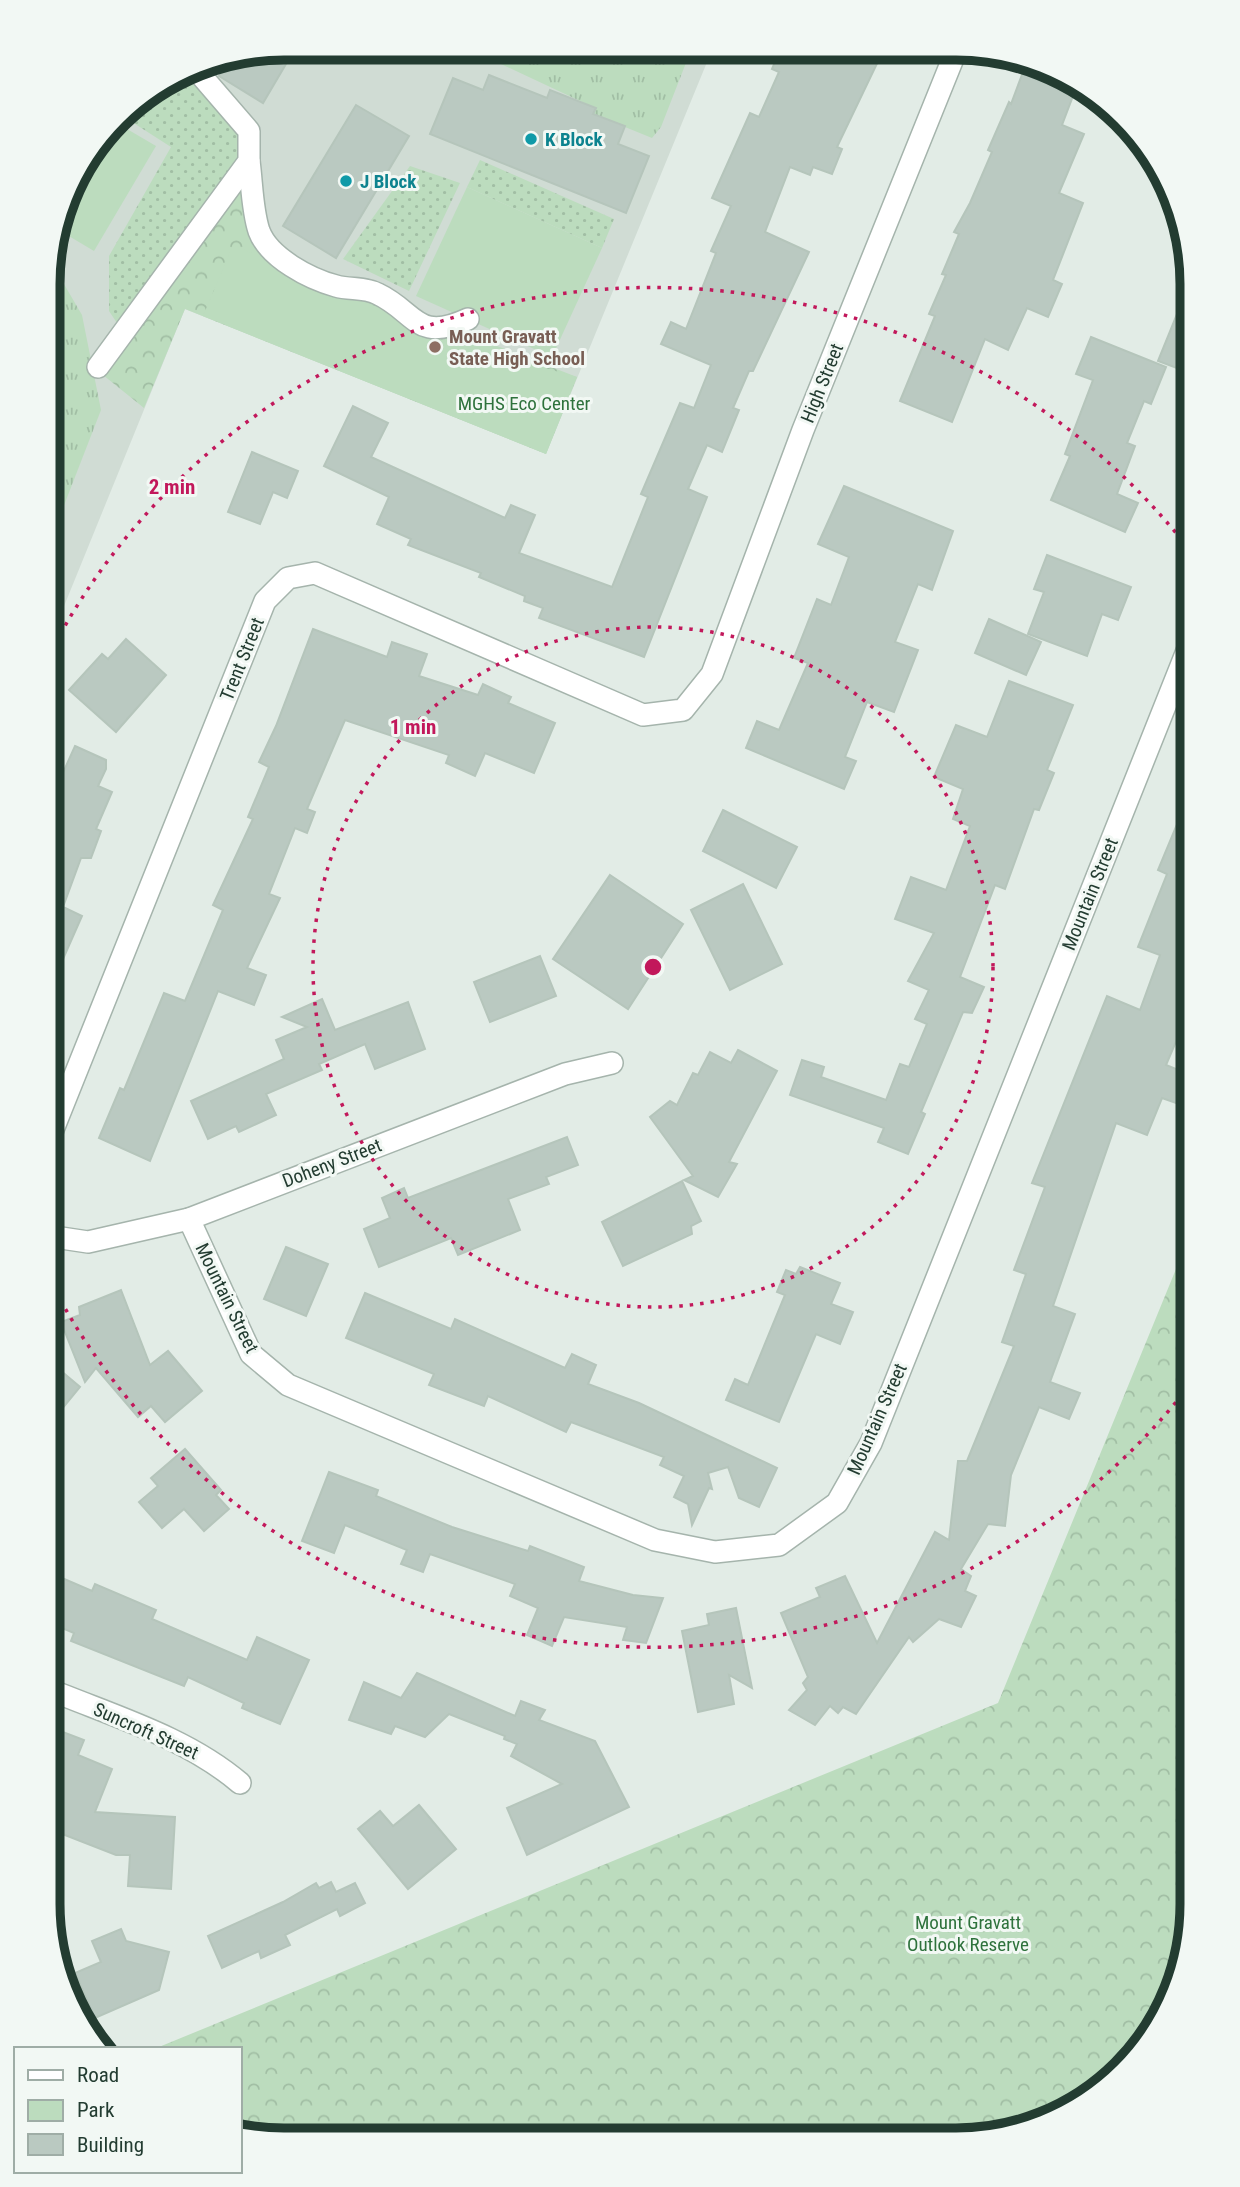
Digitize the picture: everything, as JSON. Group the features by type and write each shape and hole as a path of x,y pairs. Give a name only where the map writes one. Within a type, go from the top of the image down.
{"street":[{"name":"High Street","path":"683,710 712,674 803,430 952,60"},
{"path":"201,76 249,131 248,161 260,232 279,257 336,286 382,295 421,325 435,328 454,326 468,319"},
{"path":"97,367 248,161"},
{"name":"Trent Street","path":"60,1112 265,601 288,578 315,573 643,715 683,710"},
{"name":"Mountain Street","path":"189,1219 251,1354 288,1385 655,1540 715,1552 779,1545 837,1503 871,1443 1180,669"},
{"name":"Doheny Street","path":"60,1238 88,1241 189,1219 565,1073 612,1063"},
{"name":"Suncroft Street","path":"60,1694 170,1739 215,1762 240,1783"}],"shaded area":[{"name":"Mount Gravatt State High School","path":"708,60 546,454 185,309 60,616 61,254 71,212 97,159 136,115 159,97 198,77 254,61"}],"green space":[{"path":"492,60 687,60 661,127 652,138 593,114 595,108"},
{"path":"192,80 242,139 234,168 121,329 109,311 109,256 171,147 130,121 159,97"},
{"path":"124,127 156,146 94,251 65,234 67,226 77,198 97,159"},
{"path":"480,160 614,219 602,248 467,187"},
{"path":"410,166 460,183 409,291 343,259"},
{"name":"MGHS Eco Center","path":"246,179 275,260 577,377 546,454 185,309 144,408 103,375"},
{"path":"467,187 602,248 552,357 416,296"},
{"name":"MGHS Eco Center","path":"233,245 382,309 415,332 577,377 546,454 203,316"},
{"path":"60,279 82,315 101,410 60,516"},
{"path":"60,395 65,397 60,409"},
{"name":"Mount Gravatt Outlook Reserve","path":"1180,1259 1180,1918 1173,1961 1150,2015 1115,2062 1093,2081 1055,2104 1028,2116 986,2126 956,2128 284,2128 242,2123 242,2047 159,2047 998,1703"}],"building":[{"path":"288,60 263,103 219,76 224,68 240,64"},
{"path":"776,60 879,60 837,147 842,149 832,174 813,167 810,175 790,167 765,232 809,252 753,371 749,371 733,408 739,410 722,452 707,445 688,489 707,497 644,657 539,618 543,608 524,601 525,596 479,577 481,573 408,545 411,539 377,524 389,497 324,466 353,406 388,423 371,457 505,518 511,505 535,515 519,553 612,587 648,497 641,494 680,403 694,408 711,365 661,344 671,322 686,329 716,253 711,251 731,206 712,198 750,113 759,117 779,72 772,69"},
{"path":"1024,70 1074,93 1062,125 1084,134 1059,193 1083,203 1053,280 1062,284 1048,317 1027,308 1008,350 985,339 952,422 900,401 935,316 929,314 946,275 942,274 959,234 954,232 992,152 988,150 1009,102 1011,104"},
{"name":"K Block","path":"489,75 547,98 550,90 596,108 593,114 625,126 618,144 649,156 626,213 430,134 453,78 483,90"},
{"name":"J Block","path":"356,105 409,136 336,258 283,226"},
{"path":"1180,307 1180,369 1158,361"},
{"path":"1091,337 1166,367 1151,404 1144,401 1127,443 1135,446 1117,494 1138,503 1125,532 1051,500 1070,456 1065,454 1093,380 1076,374"},
{"path":"252,452 298,471 287,498 273,492 260,524 228,512"},
{"path":"844,486 953,531 932,590 918,584 895,642 918,650 894,712 867,702 845,757 856,761 844,789 746,748 757,721 779,730 808,663 794,658 817,599 831,605 849,557 818,544"},
{"path":"1047,555 1131,587 1118,620 1102,614 1087,656 1028,634 1044,592 1034,589"},
{"path":"989,619 1041,642 1026,675 975,653"},
{"path":"313,629 387,657 392,642 427,654 419,676 478,695 483,684 511,697 508,703 555,723 534,773 485,753 475,776 446,763 449,755 345,720 307,809 315,812 307,833 295,828 269,894 280,898 247,968 266,975 254,1005 218,991 150,1161 99,1138 120,1088 124,1090 164,993 185,1001 223,910 213,905 253,819 248,817 269,767 259,762 276,726"},
{"path":"126,639 166,675 116,732 69,690 102,654 108,659"},
{"path":"1009,681 1073,705 1047,770 1054,773 1039,810 1034,809 1005,889 995,885 960,977 984,987 972,1013 963,1012 921,1112 925,1114 908,1154 878,1142 884,1128 790,1095 802,1060 824,1067 821,1077 886,1100 900,1064 909,1067 927,1024 915,1019 929,990 908,981 934,933 895,919 911,877 946,890 970,826 953,819 963,789 934,777 956,725 987,737"},
{"path":"75,746 106,760 106,769 98,786 112,792 96,829 101,831 91,858 81,858 63,907 82,916 60,966 60,779"},
{"path":"723,810 797,847 776,888 703,851"},
{"path":"1180,817 1180,1032 1166,1065 1180,1071 1180,1102 1179,1104 1162,1098 1147,1135 1116,1123 1053,1306 1075,1314 1050,1382 1080,1393 1069,1419 1039,1407 1011,1475 1005,1526 988,1524 961,1569 971,1576 965,1591 976,1596 961,1627 939,1619 913,1642 909,1637 856,1714 843,1707 838,1713 830,1706 815,1725 789,1710 807,1690 803,1683 808,1677 781,1613 820,1597 816,1588 845,1576 877,1643 935,1532 949,1540 958,1461 967,1461 1014,1346 1002,1342 1026,1274 1014,1270 1045,1187 1032,1183 1107,996 1140,1010 1160,955 1138,947 1167,874 1158,870"},
{"path":"610,875 683,924 628,1009 553,959"},
{"path":"743,884 782,964 730,990 691,910"},
{"path":"540,956 556,996 490,1022 474,982"},
{"path":"322,999 335,1030 408,1002 425,1049 375,1069 365,1044 319,1064 322,1070 266,1094 276,1115 239,1132 236,1126 208,1139 191,1101 284,1059 276,1040 307,1027 282,1017"},
{"path":"738,1050 777,1071 729,1162 737,1164 718,1197 684,1180 693,1176 650,1117 670,1101 677,1105 693,1073 698,1075 710,1052 731,1063"},
{"path":"567,1137 578,1165 546,1177 549,1184 508,1199 520,1230 458,1255 451,1238 379,1267 364,1229 390,1218 382,1198 404,1188 408,1198"},
{"path":"682,1181 701,1221 691,1226 692,1234 623,1266 602,1222"},
{"path":"286,1247 328,1264 306,1316 264,1299"},
{"path":"800,1267 840,1283 831,1304 853,1312 840,1344 816,1334 779,1422 726,1400 735,1379 748,1385 785,1295 777,1292 786,1270 796,1274"},
{"path":"121,1290 150,1365 168,1351 202,1391 165,1422 151,1406 138,1417 96,1368 85,1382 61,1322 80,1315 79,1307"},
{"path":"365,1293 451,1329 455,1319 565,1368 572,1354 596,1365 588,1384 639,1403 777,1468 759,1507 739,1498 728,1467 708,1473 712,1489 709,1488 692,1525 688,1504 674,1497 684,1476 660,1465 664,1457 571,1422 566,1432 488,1396 484,1406 429,1385 434,1374 346,1338"},
{"path":"60,1370 80,1387 60,1411"},
{"path":"185,1449 221,1490 216,1495 229,1509 204,1531 184,1509 162,1528 139,1502 158,1486 151,1478"},
{"path":"329,1472 378,1490 376,1496 452,1527 528,1551 530,1546 584,1567 579,1581 633,1595 663,1598 646,1643 623,1640 627,1627 564,1617 552,1646 527,1635 538,1608 510,1596 515,1584 430,1554 423,1572 401,1564 407,1550 345,1525 334,1553 302,1541"},
{"path":"60,1577 92,1591 95,1584 156,1610 152,1619 247,1660 257,1637 309,1660 280,1724 242,1708 244,1703 188,1677 184,1686 71,1641 74,1633 60,1627"},
{"path":"736,1608 752,1688 729,1675 734,1704 698,1712 682,1631 709,1625 707,1614"},
{"path":"417,1673 515,1716 521,1701 545,1710 539,1720 595,1741 629,1807 527,1855 507,1808 562,1784 511,1756 517,1744 504,1739 505,1736 449,1714 425,1737 395,1726 391,1734 349,1720 364,1682 401,1698"},
{"path":"60,1731 84,1740 78,1755 112,1769 95,1812 175,1817 171,1889 128,1886 130,1855 116,1855 60,1833"},
{"path":"419,1805 456,1849 408,1889 358,1829 380,1811 393,1826"},
{"path":"331,1882 336,1892 355,1883 365,1903 340,1916 337,1909 285,1935 290,1945 261,1958 259,1951 222,1968 208,1936 283,1902 316,1883 319,1888"},
{"path":"121,1929 126,1941 169,1952 159,1990 95,2018 75,1973 101,1962 92,1941"}],"place":[{"name":"K Block","path":"531,139"},
{"name":"J Block","path":"346,181"},
{"name":"Mount Gravatt State High School","path":"435,347"}]}
